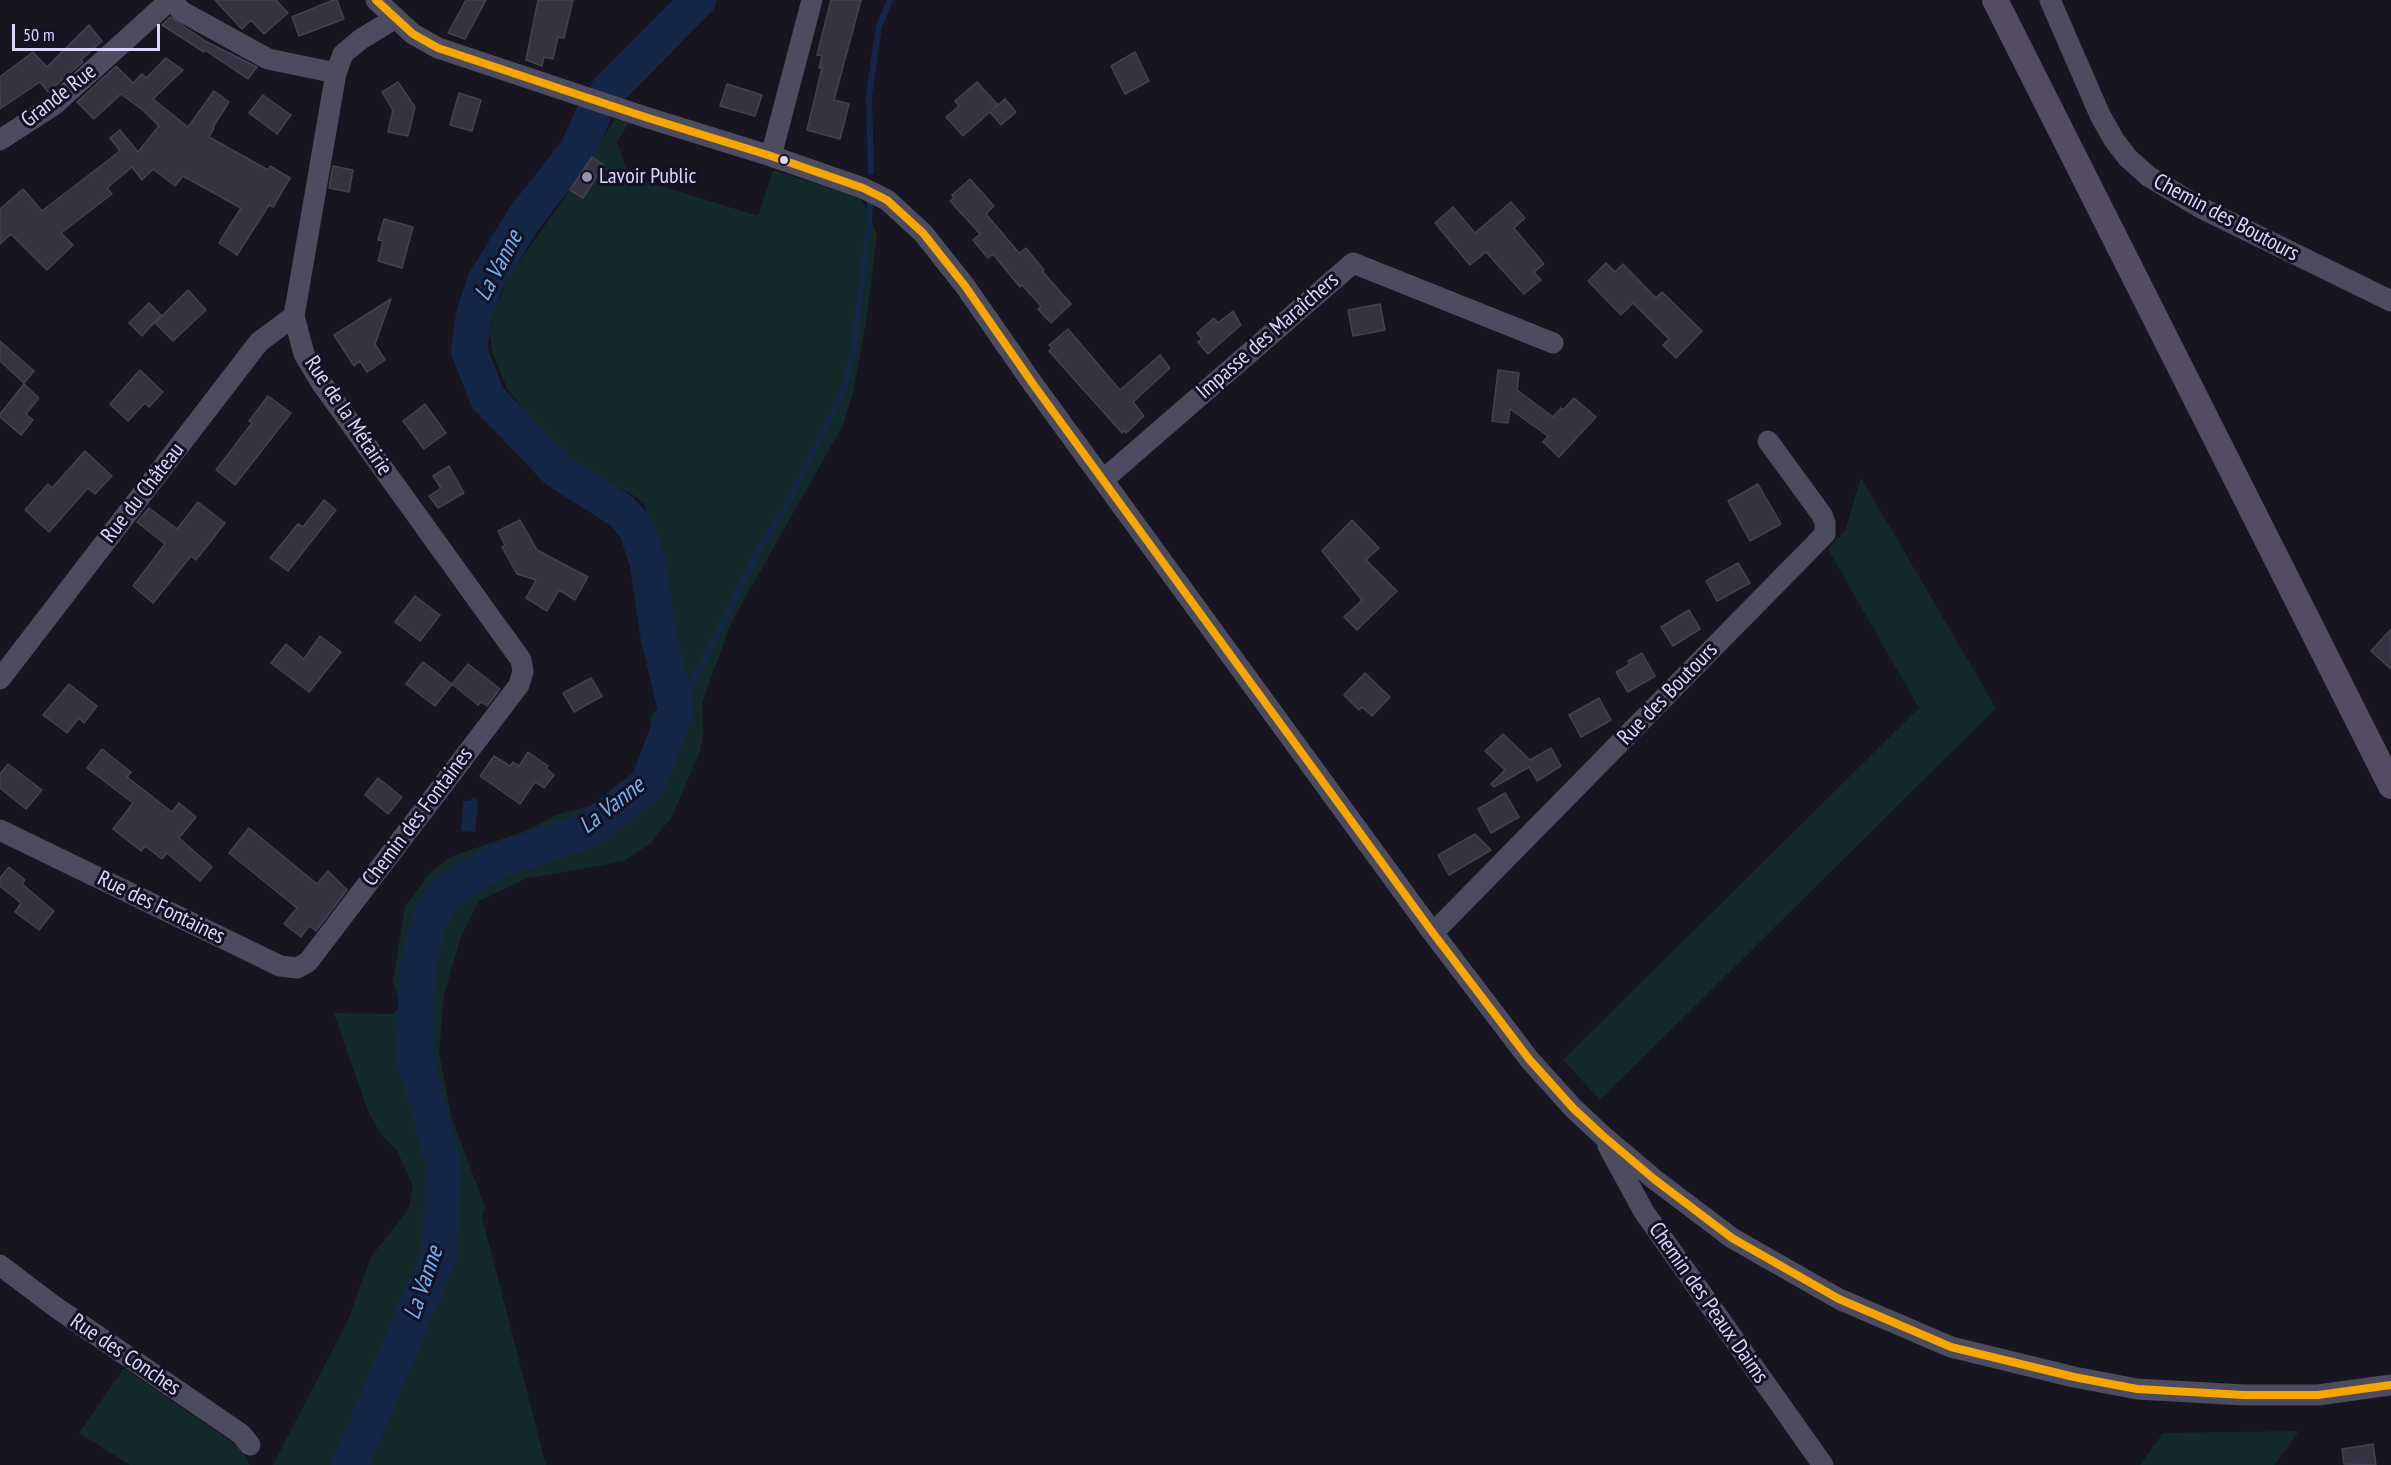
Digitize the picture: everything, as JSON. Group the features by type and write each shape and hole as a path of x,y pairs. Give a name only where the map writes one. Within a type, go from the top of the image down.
{"main road":[{"path":"1995,0 2391,786"}],"street":[{"path":"171,0 181,11 268,59 336,73 343,54 361,39 394,19"},
{"name":"Grande Rue","path":"0,141 54,105 171,0"},
{"path":"376,0 394,19 413,34 438,48 771,156 863,188 887,200 923,233 965,286 1103,480 1433,933 1529,1059 1598,1131 1654,1179 1732,1238 1839,1299 1951,1347 2137,1389 2244,1395 2318,1395 2391,1385"},
{"path":"771,156 812,0"},
{"name":"Chemin des Boutours","path":"2050,0 2100,115 2114,140 2138,168 2171,192 2201,208 2391,301"},
{"name":"Rue de la Métairie","path":"336,73 294,316 304,354 320,381 521,660 523,672 519,685"},
{"name":"Impasse des Maraîchers","path":"1103,480 1353,263 1553,343"},
{"name":"Rue du Château","path":"0,679 259,342 294,316"},
{"name":"Rue des Boutours","path":"1433,933 1825,534 1822,515 1768,441"},
{"name":"Chemin des Fontaines","path":"318,949 519,685"},
{"name":"Rue des Fontaines","path":"0,831 280,966 297,968 308,962 318,949"},
{"name":"Chemin des Peaux Daims","path":"1598,1131 1644,1212 1823,1465"},
{"name":"Rue des Conches","path":"0,1265 54,1306 241,1434 250,1445"}],"green space":[{"path":"615,119 629,123 617,142 629,176 758,216 773,170 861,198 877,234 866,323 853,392 843,425 731,623 702,703 703,734 700,752 671,818 651,843 624,861 525,879 479,901 460,939 444,995 439,1052 451,1116 485,1207 482,1217 546,1465 273,1465 348,1320 371,1257 408,1210 413,1186 397,1150 381,1134 368,1111 334,1013 394,1014 400,1004 393,982 405,906 430,873 450,857 528,830 556,815 597,804 625,783 639,766 650,731 651,716 681,685 661,555 644,503 632,494 592,476 552,443 508,390 492,352 490,332 493,314 507,279 570,190"},
{"path":"1861,478 1996,708 1600,1100 1563,1060 1919,708 1828,549 1845,531"},
{"path":"124,1368 241,1448 250,1465 130,1465 79,1433"},
{"path":"2299,1431 2274,1465 2140,1465 2163,1433"}],"water":[{"path":"474,797 478,801 475,832 461,831 463,801 469,801"}],"building":[{"path":"215,0 276,0 288,13 264,34 251,20 242,29"},
{"path":"337,0 344,19 299,36 292,17"},
{"path":"466,0 486,0 465,39 448,33"},
{"path":"538,0 573,0 564,38 558,37 553,59 544,57 542,66 526,60"},
{"path":"831,0 861,0 834,100 849,104 840,139 807,130 822,68 819,68 822,56 817,55"},
{"path":"170,17 207,42 257,67 248,79 162,25"},
{"path":"89,25 102,41 81,60 83,62 48,92 40,82 0,109 0,77 33,52 47,67"},
{"path":"1135,52 1149,81 1125,94 1111,66"},
{"path":"166,58 183,70 153,99 188,127 214,91 229,102 209,137 268,170 270,166 290,178 273,207 269,205 237,255 219,243 241,208 183,176 175,186 153,169 142,180 132,167 107,188 112,194 61,233 73,245 47,270 11,234 0,244 0,209 23,189 42,211 120,151 110,138 120,130 138,152 159,126 144,111 121,94 94,119 77,102 116,66 133,83 142,74 146,78"},
{"path":"398,82 415,107 408,136 388,132 393,110 382,92"},
{"path":"977,82 998,105 1005,99 1016,112 1001,125 990,112 963,136 946,117 959,106 955,101"},
{"path":"727,84 762,95 755,116 720,106"},
{"path":"459,93 481,100 472,131 450,125"},
{"path":"263,95 291,115 277,134 249,113"},
{"name":"Lavoir Public","path":"592,157 604,165 583,198 570,190"},
{"path":"333,166 353,170 349,192 329,188"},
{"path":"970,179 994,206 986,214 1019,253 1026,248 1071,304 1051,323 1038,309 1041,306 1022,285 1020,287 993,254 988,258 977,245 973,240 980,234 950,201 954,198 952,195"},
{"path":"1511,202 1525,218 1514,228 1544,264 1534,272 1541,280 1524,294 1486,252 1470,265 1435,223 1453,207 1475,233"},
{"path":"384,219 413,227 402,268 378,261 383,241 378,240"},
{"path":"1606,263 1615,272 1623,264 1656,298 1662,292 1702,331 1676,358 1663,345 1669,339 1633,303 1621,315 1588,281"},
{"path":"188,290 206,310 173,341 155,323"},
{"path":"391,299 375,344 385,360 367,372 360,361 354,366 334,335"},
{"path":"149,303 161,315 142,336 129,323"},
{"path":"1380,304 1385,330 1353,336 1348,310"},
{"path":"1233,311 1241,325 1208,354 1198,342 1202,339 1197,333 1214,318 1218,323"},
{"path":"1068,329 1120,390 1160,355 1170,368 1133,402 1144,416 1126,433 1124,430 1122,433 1049,351 1052,348 1049,345"},
{"path":"0,341 34,371 24,383 0,361"},
{"path":"140,370 163,392 149,407 145,403 128,421 110,404"},
{"path":"1498,370 1519,373 1517,390 1553,417 1574,398 1596,417 1559,457 1543,442 1548,436 1510,409 1508,423 1492,421"},
{"path":"24,384 39,398 26,414 33,420 21,435 0,417 0,414"},
{"path":"268,396 291,413 235,485 216,470 252,423 249,421"},
{"path":"425,404 446,433 424,449 403,421"},
{"path":"85,451 112,476 95,494 88,488 49,532 25,510 48,484 52,488"},
{"path":"449,466 464,493 438,508 429,496 441,488 433,476"},
{"path":"1758,484 1781,524 1750,541 1728,501"},
{"path":"324,500 336,510 288,571 270,558 298,524 303,527"},
{"path":"198,502 225,523 196,560 191,556 153,603 133,586 165,544 137,522 149,508 177,529"},
{"path":"520,520 537,550 588,577 575,600 559,590 547,611 526,598 536,580 517,574 502,547 505,545 498,531"},
{"path":"1352,520 1379,548 1366,560 1397,591 1357,630 1344,617 1362,600 1322,551"},
{"path":"1738,563 1750,583 1717,601 1706,581"},
{"path":"415,596 440,615 420,641 395,622"},
{"path":"1689,610 1700,629 1673,646 1661,627"},
{"path":"2391,629 2391,669 2371,651"},
{"path":"320,636 341,652 309,692 271,663 286,644 304,659"},
{"path":"1642,653 1655,676 1628,692 1616,672 1630,664 1628,661"},
{"path":"423,662 452,684 435,706 406,684"},
{"path":"468,664 500,689 487,706 481,702 478,705 452,684"},
{"path":"1365,673 1390,697 1372,716 1362,707 1359,710 1344,695"},
{"path":"591,678 602,696 574,712 563,693"},
{"path":"69,684 97,706 84,723 79,718 67,733 43,715"},
{"path":"1599,698 1611,720 1581,737 1569,715"},
{"path":"1503,734 1530,760 1551,748 1561,766 1537,781 1529,767 1494,787 1491,784 1505,770 1485,751"},
{"path":"102,749 131,772 127,777 172,812 179,803 196,817 179,838 212,867 200,881 167,853 162,859 145,846 141,851 113,829 133,803 87,768"},
{"path":"528,752 548,766 546,768 554,775 544,788 535,782 520,804 480,776 494,756 510,766 513,762 519,766"},
{"path":"8,764 42,790 26,809 0,788 0,774"},
{"path":"378,778 402,797 388,814 365,795"},
{"path":"1505,793 1519,817 1491,833 1478,809"},
{"path":"249,828 317,884 328,871 347,890 316,931 309,926 301,937 284,924 297,908 229,853"},
{"path":"1475,834 1491,850 1449,875 1438,855"},
{"path":"9,867 25,880 22,884 54,911 39,930 15,912 21,903 0,886 0,878"},
{"path":"2373,1444 2376,1465 2344,1464 2342,1449"}],"waterway":[{"name":"La Vanne","path":"608,91 698,0"},
{"path":"871,172 869,95 879,26 890,0"},
{"name":"La Vanne","path":"350,1465 439,1255 444,1166 415,1059 417,969 431,914 441,899 459,882 504,859 587,831 648,784 676,710 658,634 648,564 636,527 620,510 557,470 487,397 469,350 474,315 485,282 525,217 577,151 593,115"},
{"path":"869,222 870,203"},
{"path":"676,710 705,659 756,555 784,510 843,392 853,354 868,229"}],"transit line":[{"path":"376,0 413,34 438,48 771,156 863,188 887,200 923,233 965,286 1033,384 1433,933 1529,1059 1573,1108 1602,1135 1654,1179 1732,1238 1839,1299 1951,1347 2074,1377 2137,1389 2244,1395 2318,1395 2391,1385"}],"place":[{"name":"Lavoir Public","path":"587,177"}]}
